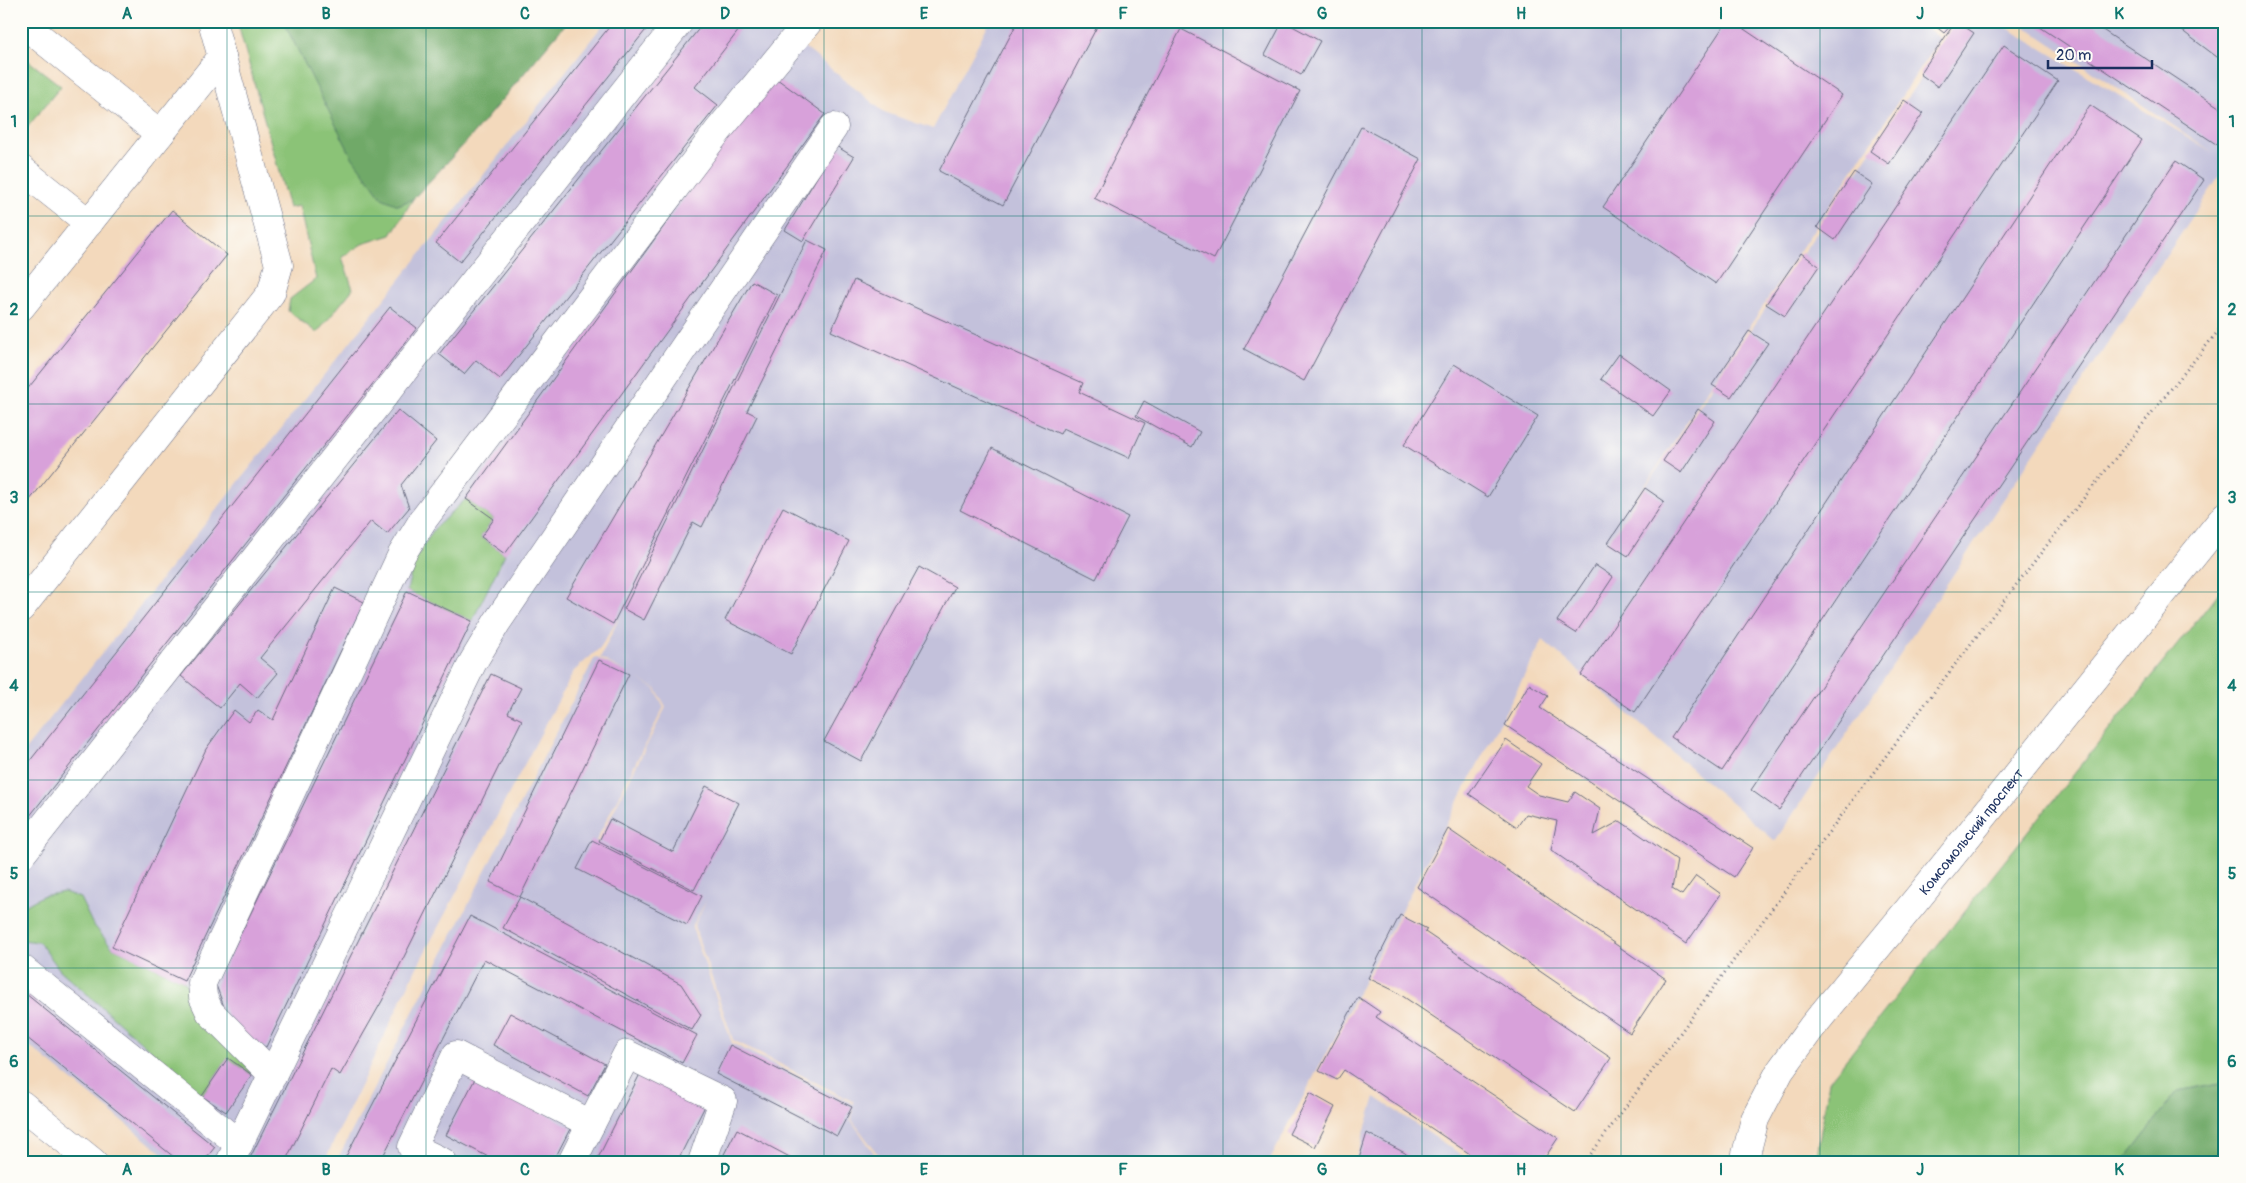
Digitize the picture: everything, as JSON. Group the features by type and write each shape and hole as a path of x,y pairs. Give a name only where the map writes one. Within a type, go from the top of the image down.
{"street":[{"path":"21,608 271,293 279,266 212,21"},
{"path":"21,855 680,21"},
{"path":"273,1075 210,1012 203,997 202,983 402,554 423,520 718,131 809,21"},
{"path":"21,22 160,134"},
{"path":"21,307 222,57"},
{"path":"21,968 235,1153 473,662 497,622 834,127"},
{"path":"21,170 88,223"},
{"name":"Комсомольский проспект","path":"1744,1162 1755,1119 1780,1070 1812,1027 2225,516"},
{"path":"572,1162 627,1054 723,1101 702,1162"},
{"path":"443,1162 408,1154 456,1055 591,1124"},
{"path":"21,1104 93,1162"}],"path":[{"path":"1585,1162 1862,788 2133,434 2225,323"}],"shaded area":[{"path":"606,21 772,21 884,112 933,129 990,21 1918,21 1940,38 1590,569 1959,21 1996,21 2214,153 2017,21 2225,21 2225,168 1775,841 1543,640 1269,1162 888,1162 876,1152 852,1120 853,1104 851,1120 874,1153 885,1162 336,1162 595,657 630,674 600,658 620,616 600,648 574,671 417,967 324,1162 173,1162 21,1039 21,755","holes":["637,678 656,689 666,707 598,842 596,841 664,707 655,689","707,899 694,926 733,1040 854,1102 854,1104 732,1043 692,927"]},
{"path":"1375,1097 1472,1162 1355,1162"}],"green space":[{"path":"237,21 283,21 318,88 398,205 413,199 391,235 362,244 342,257 353,289 317,333 288,311 290,299 316,279 299,206 289,208"},
{"path":"283,21 568,21 469,139 413,199 398,205 382,198 352,157"},
{"path":"21,55 61,86 21,135"},
{"path":"466,499 494,519 481,537 505,554 472,621 407,591 413,563 434,529"},
{"path":"2225,585 2225,1082 2178,1091 2123,1162 1816,1162 1829,1081"},
{"path":"64,892 80,898 92,923 112,947 184,981 203,1011 247,1061 252,1075 228,1058 202,1096 60,970 39,942 21,940 21,908 42,896"},
{"path":"2225,1082 2225,1162 2123,1162 2178,1091"}],"building":[{"path":"614,21 653,21 460,262 436,243"},
{"path":"705,21 746,21 695,87 718,105 500,379 476,360 464,374 439,354"},
{"path":"1018,21 1100,21 1003,205 939,171"},
{"path":"1283,21 1320,41 1301,75 1265,55"},
{"path":"1727,21 1732,21 1842,95 1716,284 1603,207"},
{"path":"1929,21 1955,21 1944,33"},
{"path":"1956,21 1974,33 1938,87 1920,74"},
{"path":"2031,21 2089,21 2225,111 2225,150"},
{"path":"2169,21 2225,21 2225,63"},
{"path":"1181,29 1300,91 1214,259 1094,198"},
{"path":"2004,45 2058,81 1635,712 1581,675"},
{"path":"773,76 825,114 505,554 481,537 494,519 466,499"},
{"path":"1904,100 1923,113 1889,164 1870,151"},
{"path":"2090,105 2142,140 1722,771 1671,737"},
{"path":"1361,127 1421,159 1304,381 1244,349"},
{"path":"836,146 854,157 803,241 785,230"},
{"path":"2176,161 2204,180 1779,810 1751,790"},
{"path":"1854,172 1872,184 1835,240 1817,227"},
{"path":"172,210 227,255 21,511 21,397"},
{"path":"807,240 827,250 747,411 757,416 702,527 693,522 644,620 624,609"},
{"path":"1801,253 1819,266 1785,316 1766,304"},
{"path":"854,280 1083,383 1079,392 1145,423 1129,458 1063,428 1060,434 831,331"},
{"path":"752,281 777,295 613,624 566,597"},
{"path":"390,307 417,328 21,827 21,772"},
{"path":"1749,331 1768,343 1731,397 1712,385"},
{"path":"1619,354 1671,391 1653,416 1601,379"},
{"path":"1454,364 1538,416 1488,497 1404,445"},
{"path":"1144,401 1200,432 1192,447 1136,416"},
{"path":"1698,409 1715,421 1681,473 1663,461"},
{"path":"398,410 436,441 401,485 409,508 387,534 371,521 260,658 278,673 257,698 240,683 220,708 181,676"},
{"path":"992,448 1128,517 1096,579 960,510"},
{"path":"1645,488 1664,501 1628,556 1608,543"},
{"path":"783,507 849,541 791,654 725,620"},
{"path":"1595,565 1613,577 1576,633 1557,621"},
{"path":"919,567 955,587 861,761 824,741"},
{"path":"335,588 364,602 184,981 112,947 206,749 234,710 249,722 258,710 273,720"},
{"path":"407,591 472,621 266,1047 247,1038 227,1015 216,985"},
{"path":"599,660 629,674 520,897 490,882"},
{"path":"491,674 521,688 508,713 522,720 382,1001 340,1075 331,1069 285,1162 252,1162 249,1160"},
{"path":"1529,684 1548,696 1540,708 1753,848 1734,877 1505,725"},
{"path":"1506,740 1541,764 1526,786 1539,795 1568,802 1575,792 1600,809 1594,835 1620,821 1677,860 1672,889 1682,895 1696,876 1721,894 1686,944 1551,850 1557,821 1526,814 1517,827 1469,794"},
{"path":"706,786 739,803 694,890 599,841 610,819 673,852"},
{"path":"1448,829 1666,979 1630,1033 1417,887"},
{"path":"592,840 702,896 687,925 577,869"},
{"path":"520,897 681,984 701,1015 692,1030 503,928"},
{"path":"1400,915 1427,929 1425,932 1611,1058 1575,1112 1395,991 1368,978"},
{"path":"470,916 697,1035 682,1063 484,959 380,1162 343,1162"},
{"path":"21,990 215,1147 203,1162 180,1162 21,1033"},
{"path":"1358,997 1380,1012 1376,1017 1558,1138 1542,1162 1482,1162 1344,1070 1337,1080 1319,1071"},
{"path":"510,1013 605,1064 588,1096 493,1045"},
{"path":"730,1045 852,1107 837,1136 716,1074"},
{"path":"228,1058 252,1075 226,1112 202,1096"},
{"path":"641,1072 706,1104 677,1162 596,1162"},
{"path":"476,1077 571,1127 553,1162 498,1162 446,1135"},
{"path":"1310,1093 1335,1107 1315,1147 1289,1134"},
{"path":"737,1129 799,1162 720,1162"},
{"path":"1367,1133 1405,1153 1415,1162 1358,1162"}]}
